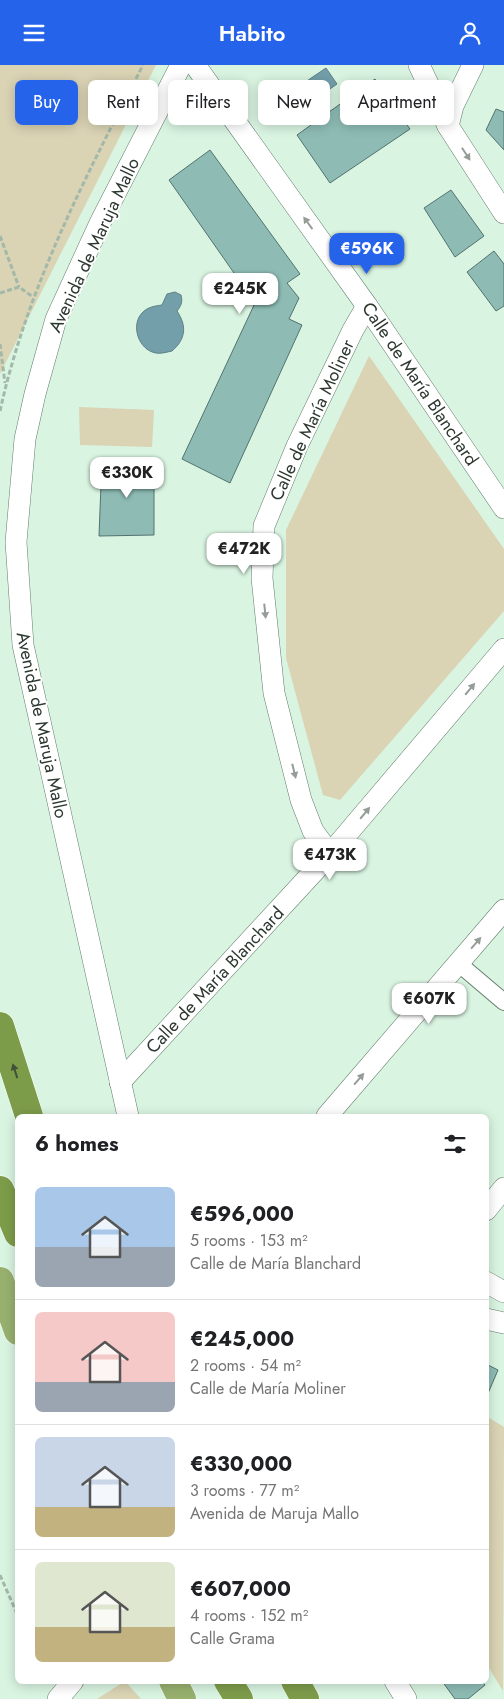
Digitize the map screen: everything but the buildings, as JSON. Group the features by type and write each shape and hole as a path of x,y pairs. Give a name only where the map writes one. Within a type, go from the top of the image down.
{"highway":[{"path":"0,1026 28,1114"},
{"path":"0,1190 15,1226"},
{"path":"0,1281 15,1323"},
{"path":"174,1684 182,1699"},
{"path":"230,1684 239,1699"},
{"path":"297,1684 305,1699"}],"street":[{"name":"Avenida de Maruja Mallo","path":"128,1114 23,645 16,542 25,439 56,319 100,223 181,65"},
{"name":"Calle de María Blanchard","path":"195,65 367,306 504,508"},
{"path":"419,65 448,126 504,213"},
{"path":"448,126 453,106 474,65"},
{"name":"Calle de María Moliner","path":"330,854 313,831 301,800 274,693 262,577 264,526 297,446 353,330 367,306"},
{"name":"Calle de María Blanchard","path":"120,1082 330,854 504,649"},
{"path":"329,1114 504,910"},
{"path":"458,963 504,1002"},
{"path":"489,1206 504,1188"},
{"path":"489,1284 504,1292"},
{"path":"489,1320 504,1323"},
{"path":"58,1699 70,1684"},
{"path":"397,1684 406,1699"}],"path":[{"path":"0,411 34,297 80,187 143,65"},
{"path":"0,236 19,287 34,297"},
{"path":"0,293 19,287"},
{"path":"0,344 6,386"},
{"path":"0,1575 15,1608"}],"shaded area":[{"path":"0,65 156,65 148,80 88,80 88,125 126,125 0,374"},
{"path":"369,356 504,549 504,611 340,800 323,795 286,658 286,530"},
{"path":"79,407 154,410 152,447 80,445"},
{"path":"489,1418 504,1427 503,1691 489,1668"},
{"path":"120,1684 128,1684 141,1699 97,1699"}],"water":[{"path":"326,68 337,84 330,89 330,80 308,80"},
{"path":"175,292 182,297 177,311 184,327 180,342 172,351 158,353 150,351 138,336 137,323 139,317 147,309 162,305 167,294"}]}
